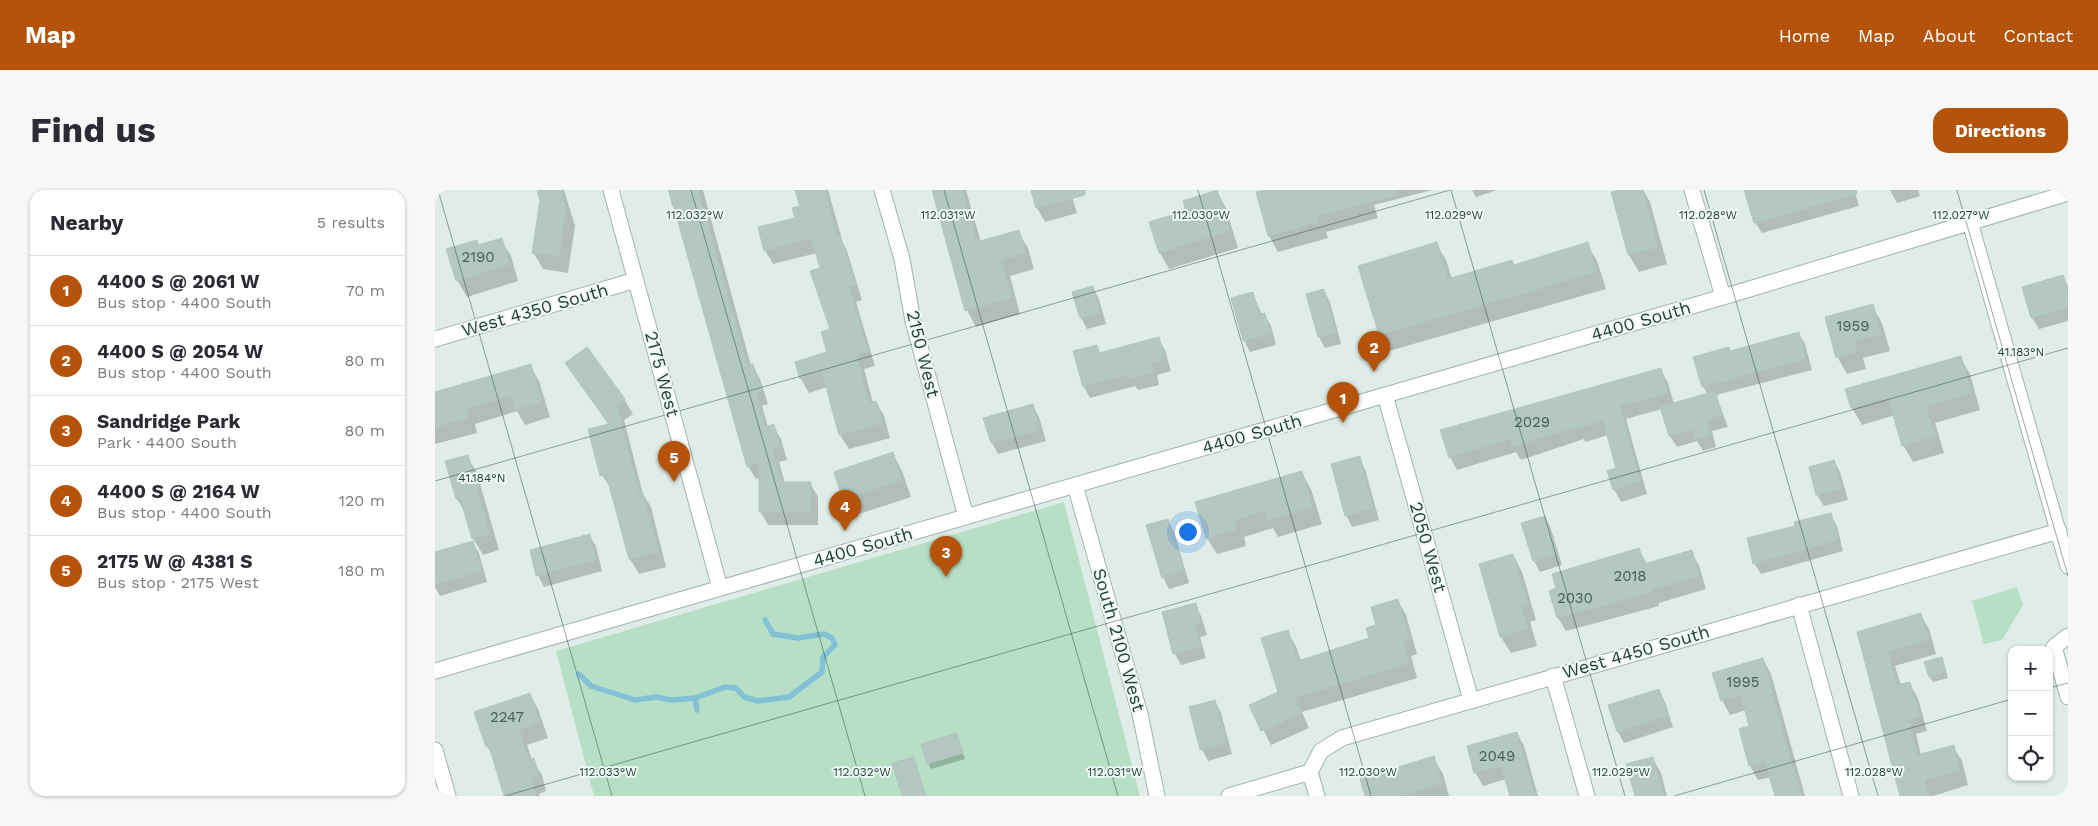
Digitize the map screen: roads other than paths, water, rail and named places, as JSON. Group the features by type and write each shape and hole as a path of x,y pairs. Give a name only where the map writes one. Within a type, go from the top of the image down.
{"street":[{"name":"2175 West","path":"611,190 721,588"},
{"name":"2150 West","path":"883,190 902,259 913,321 966,517"},
{"path":"1692,190 1723,297"},
{"name":"4400 South","path":"435,671 1723,297 2068,193"},
{"path":"1970,222 2068,566"},
{"name":"West 4350 South","path":"435,339 636,280"},
{"name":"2050 West","path":"1385,395 1471,700"},
{"name":"South 2100 West","path":"1075,485 1140,714 1157,796"},
{"name":"West 4450 South","path":"1311,772 1321,751 1342,738 2059,531"},
{"path":"1799,605 1851,796"},
{"path":"2068,636 2055,647 2068,697"},
{"path":"1553,676 1587,796"},
{"path":"435,750 448,796"},
{"path":"1229,796 1311,772 1317,796"}],"waterway":[{"path":"697,710 695,698 725,687 736,688 744,697 758,701 789,697 822,672 823,657 835,645 832,638 824,634 798,638 773,634 765,620"},
{"path":"579,674 591,686 635,700 656,697 671,700 695,698"}],"place":[{"name":"4400 S @ 2054 W","path":"1374,372"},
{"name":"4400 S @ 2061 W","path":"1343,423"},
{"name":"2175 W @ 4381 S","path":"674,482"},
{"name":"4400 S @ 2164 W","path":"845,531"},
{"name":"Sandridge Park","path":"946,577"}]}
